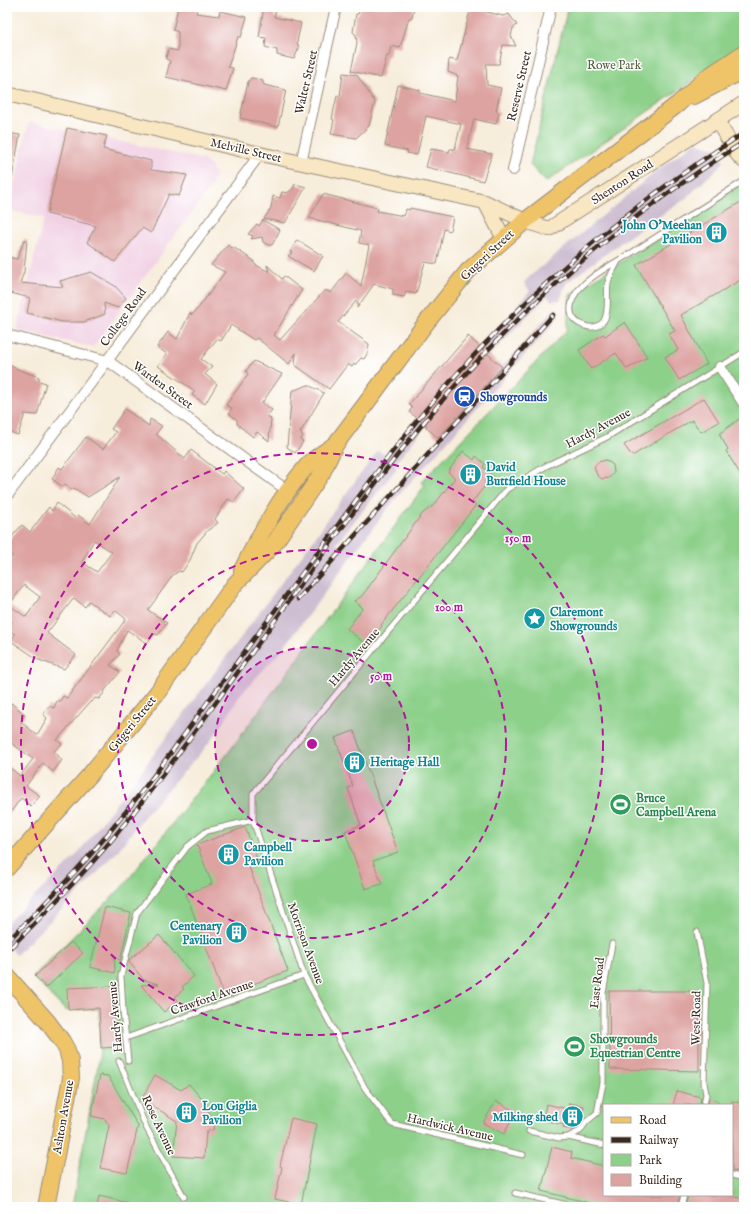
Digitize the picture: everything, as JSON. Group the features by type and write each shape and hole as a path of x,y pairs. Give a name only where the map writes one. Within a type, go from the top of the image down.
{"main road":[{"name":"Gugeri Street","path":"235,584 273,546 322,474 335,445 426,323 468,271 525,221 678,104 706,78 744,53"},
{"name":"Gugeri Street","path":"678,104 710,89 744,70"},
{"name":"Gugeri Street","path":"7,868 13,858 88,777 157,693 235,584 259,537 288,491 308,465 335,445"},
{"name":"Ashton Avenue","path":"9,979 62,1041 67,1050 70,1061 71,1078 46,1207"}],"street":[{"name":"Walter Street","path":"300,163 336,7"},
{"name":"Reserve Street","path":"513,170 551,7"},
{"name":"Melville Street","path":"7,94 260,154 485,202 525,221"},
{"name":"Shenton Road","path":"525,221 549,229 744,103"},
{"path":"717,121 743,160"},
{"name":"College Road","path":"7,496 260,154"},
{"path":"485,202 504,239"},
{"name":"Warden Street","path":"7,335 108,360 288,491"},
{"path":"720,367 744,404"}],"lane":[{"path":"618,261 608,282 606,318 602,324 589,328 576,322 572,317 571,305 575,294 588,281 618,261 744,181"},
{"name":"Hardy Avenue","path":"128,1061 121,976 137,913 187,847 207,831 253,820 253,794 507,489 546,466 607,437 744,352"},
{"name":"Morrison Avenue","path":"253,820 304,975 365,1088"},
{"name":"West Road","path":"696,932 707,984 704,1083 706,1094 704,1104"},
{"name":"East Road","path":"568,1137 580,1130 586,1122 597,1113 603,1083 603,992 612,944"},
{"name":"Crawford Avenue","path":"126,1038 304,975"},
{"name":"Rose Avenue","path":"119,1061 146,1126 184,1197"},
{"name":"Hardwick Avenue","path":"365,1088 392,1124 524,1154"},
{"path":"529,1131 559,1138 568,1137 603,1146"},
{"path":"733,1175 744,1178"},
{"path":"515,1193 576,1207"},
{"path":"681,1207 684,1196"}],"shaded area":[{"path":"29,122 201,159 211,166 215,176 212,185 93,347 17,330 44,218 8,210"},
{"path":"696,142 714,148 724,162 684,200 630,236 566,283 560,300 552,301 547,296 466,379 394,465 397,468 336,544 341,547 555,308 558,310 558,317 553,324 384,513 282,650 241,694 218,731 204,749 145,815 116,853 16,955 7,943 7,924 74,858 130,786 378,451 386,455 436,393 513,311 530,291 524,283 528,278 660,168"}],"green space":[{"name":"Rowe Park","path":"568,7 744,7 744,45 546,182 530,165"},
{"name":"Claremont Showgrounds","path":"744,182 744,1207 72,1207 99,1060 99,1009 65,1010 33,977 124,885 228,753 425,485 421,482 567,330 570,295"}],"building":[{"path":"178,7 198,7 196,13 219,16 220,11 247,17 241,37 238,37 228,67 233,68 226,91 166,77 170,61 166,59 168,49 178,51 178,32 173,30"},
{"path":"264,7 277,7 274,17 301,23 297,42 299,48 294,59 277,55 277,50 265,47 266,38 259,37"},
{"path":"361,7 414,7 412,18 409,18 400,48 391,46 381,78 351,71 357,43 356,35 353,32 356,14 358,14"},
{"path":"471,7 482,7 483,11 503,16 509,14 517,25 513,28 511,36 516,46 503,45 499,64 486,64 487,85 501,88 496,111 499,113 496,124 474,119 467,149 492,154 483,181 426,167 431,149 449,152 450,149 455,149 461,124 426,116 417,155 407,153 408,151 385,146 398,85 420,90 420,93 455,101 458,76 448,72 449,59 457,61"},
{"path":"343,73 357,75 375,102 369,126 356,138 331,134 334,120 332,119 337,96 340,96"},
{"path":"251,78 262,80 264,85 286,90 278,127 240,118 248,82"},
{"path":"67,128 107,136 103,149 151,161 151,170 187,175 179,196 169,194 151,233 142,228 115,262 87,242 96,226 47,214"},
{"path":"7,133 20,135 12,178 7,177"},
{"path":"295,184 306,187 285,223 264,219 271,208 273,196 280,198 282,192 287,193 293,189"},
{"path":"323,194 378,208 377,211 404,216 406,209 410,210 410,208 453,217 450,231 444,229 437,264 425,262 416,294 406,292 404,297 393,295 393,289 374,284 357,308 358,302 356,301 338,322 369,344 367,354 364,359 361,358 352,367 348,364 329,389 295,365 296,353 289,364 257,338 254,340 231,325 221,341 217,339 201,359 212,367 205,374 217,384 205,404 192,395 195,391 158,366 167,354 157,347 168,332 177,339 190,313 192,315 200,306 225,272 211,265 228,245 254,261 254,264 269,272 267,265 282,279 284,276 302,290 274,335 280,340 324,291 331,293 346,273 361,286 369,245 359,243 361,231 309,218"},
{"name":"John O'Meehan Pavilion","path":"744,200 744,278 681,315 707,364 679,380 665,357 678,350 669,334 675,331 636,265"},
{"path":"263,220 280,230 272,245 268,245 263,242 262,237 251,239 253,236 248,234 257,224 259,226"},
{"path":"24,240 27,240 24,272 20,283 63,287 60,281 91,272 115,286 126,298 118,308 104,303 105,314 84,322 62,322 27,313 30,298 7,292 7,257 17,259"},
{"path":"297,240 323,256 314,271 288,256 292,253 290,252"},
{"path":"625,322 647,357 627,369 616,353 591,369 579,350 603,334 605,336"},
{"path":"468,336 502,367 438,438 426,427 427,425 409,412 412,408 409,404"},
{"path":"254,361 282,374 262,403 272,410 267,416 271,419 269,441 257,432 253,437 237,424 237,420 229,413 232,408 226,405 248,374 246,371"},
{"path":"7,364 39,377 39,381 46,383 37,415 25,414 18,435 7,431"},
{"path":"308,385 324,393 300,433 303,436 300,440 303,442 295,453 287,447 292,391"},
{"path":"704,398 719,422 701,432 692,420 632,456 624,445"},
{"path":"125,409 149,426 150,419 162,426 156,434 185,459 191,450 222,474 224,471 244,489 234,502 228,499 215,519 218,523 208,530 197,543 190,560 182,572 179,571 173,575 148,610 167,623 158,635 155,634 147,643 127,630 117,651 120,654 110,665 120,672 99,699 95,698 92,702 91,701 57,740 62,744 54,751 62,760 53,772 43,763 26,786 40,796 31,806 21,798 7,817 7,765 20,776 33,759 7,740 7,700 25,714 21,722 37,735 47,718 43,714 49,706 54,708 57,701 60,701 63,696 67,698 126,619 115,610 110,616 89,601 85,607 74,598 47,633 76,655 64,669 39,660 11,641 15,634 7,629 12,622 7,619 7,563 13,556 7,553 7,542 22,525 30,532 49,507 52,511 57,503 75,518 78,515 90,524 120,477 88,497 74,488 72,490 65,484 63,487 52,479 59,467 62,469 86,437 103,449 116,432 111,429","holes":["94,540 112,552 97,572 82,562","24,585 40,597 26,617 9,605"]},
{"path":"739,419 744,427 744,480 726,451 728,449 719,434"},
{"path":"463,451 474,460 476,456 485,464 483,467 493,476 472,502 476,505 381,625 382,626 367,645 347,629 363,608 354,601 362,596 422,514 434,505 455,478 448,472"},
{"path":"606,460 613,465 614,473 609,478 602,479 597,475 594,467 598,462"},
{"path":"354,731 398,852 373,861 382,884 365,889 345,831 361,825 348,788 353,786 335,738"},
{"name":"Centenary Pavilion","path":"245,827 259,864 249,867 288,971 224,995 186,894 212,884 197,845"},
{"path":"105,907 131,913 120,961 114,954 115,973 90,967"},
{"path":"159,935 194,976 182,987 184,989 175,997 178,1000 164,1012 141,985 159,984 144,980 129,962 129,960"},
{"path":"71,942 83,953 46,988 35,976"},
{"path":"116,986 118,1047 101,1048 99,1008 68,1010 67,988"},
{"path":"609,991 699,991 699,1071 610,1069"},
{"path":"100,1075 108,1076 138,1126 127,1173 100,1168 109,1126 105,1119 91,1116"},
{"name":"Lou Giglia Pavilion","path":"155,1075 181,1090 189,1084 207,1105 214,1129 206,1132 204,1158 173,1156 177,1121 143,1100 143,1096"},
{"path":"677,1091 701,1097 700,1104 673,1104"},
{"path":"709,1099 718,1101 717,1104 708,1104"},
{"path":"496,1101 516,1112 504,1134 483,1123"},
{"path":"732,1101 744,1104 744,1173 733,1170"},
{"path":"569,1103 584,1106 577,1128 573,1130 563,1128 564,1125 543,1120 546,1104 568,1109"},
{"path":"291,1118 317,1124 301,1205 275,1199 282,1167 280,1166"},
{"path":"552,1147 572,1152 571,1158 603,1166 603,1196 680,1196 677,1205 658,1201 656,1207 606,1207 541,1191"},
{"path":"99,1196 129,1203 129,1207 97,1207"},
{"path":"688,1196 732,1196 744,1199 744,1207 685,1207"}],"railway":[{"path":"7,942 79,867 131,805 167,759 390,455 428,407 475,354 510,318 583,251 661,189 744,133"},
{"path":"11,947 85,870 135,811 185,745 350,516 409,440 473,365 508,329 582,261 661,198 744,142"},
{"path":"298,599 553,315"}],"place":[{"name":"John O'Meehan Pavilion","path":"717,232"},
{"name":"Showgrounds","path":"465,397"},
{"name":"David Buttfield House","path":"470,474"},
{"name":"Claremont Showgrounds","path":"535,619"},
{"name":"Heritage Hall","path":"355,762"},
{"name":"Bruce Campbell Arena","path":"621,805"},
{"name":"Campbell Pavilion","path":"228,854"},
{"name":"Centenary Pavilion","path":"237,933"},
{"name":"Showgrounds Equestrian Centre","path":"574,1046"},
{"name":"Lou Giglia Pavilion","path":"187,1113"},
{"name":"Milking shed","path":"573,1117"}]}
